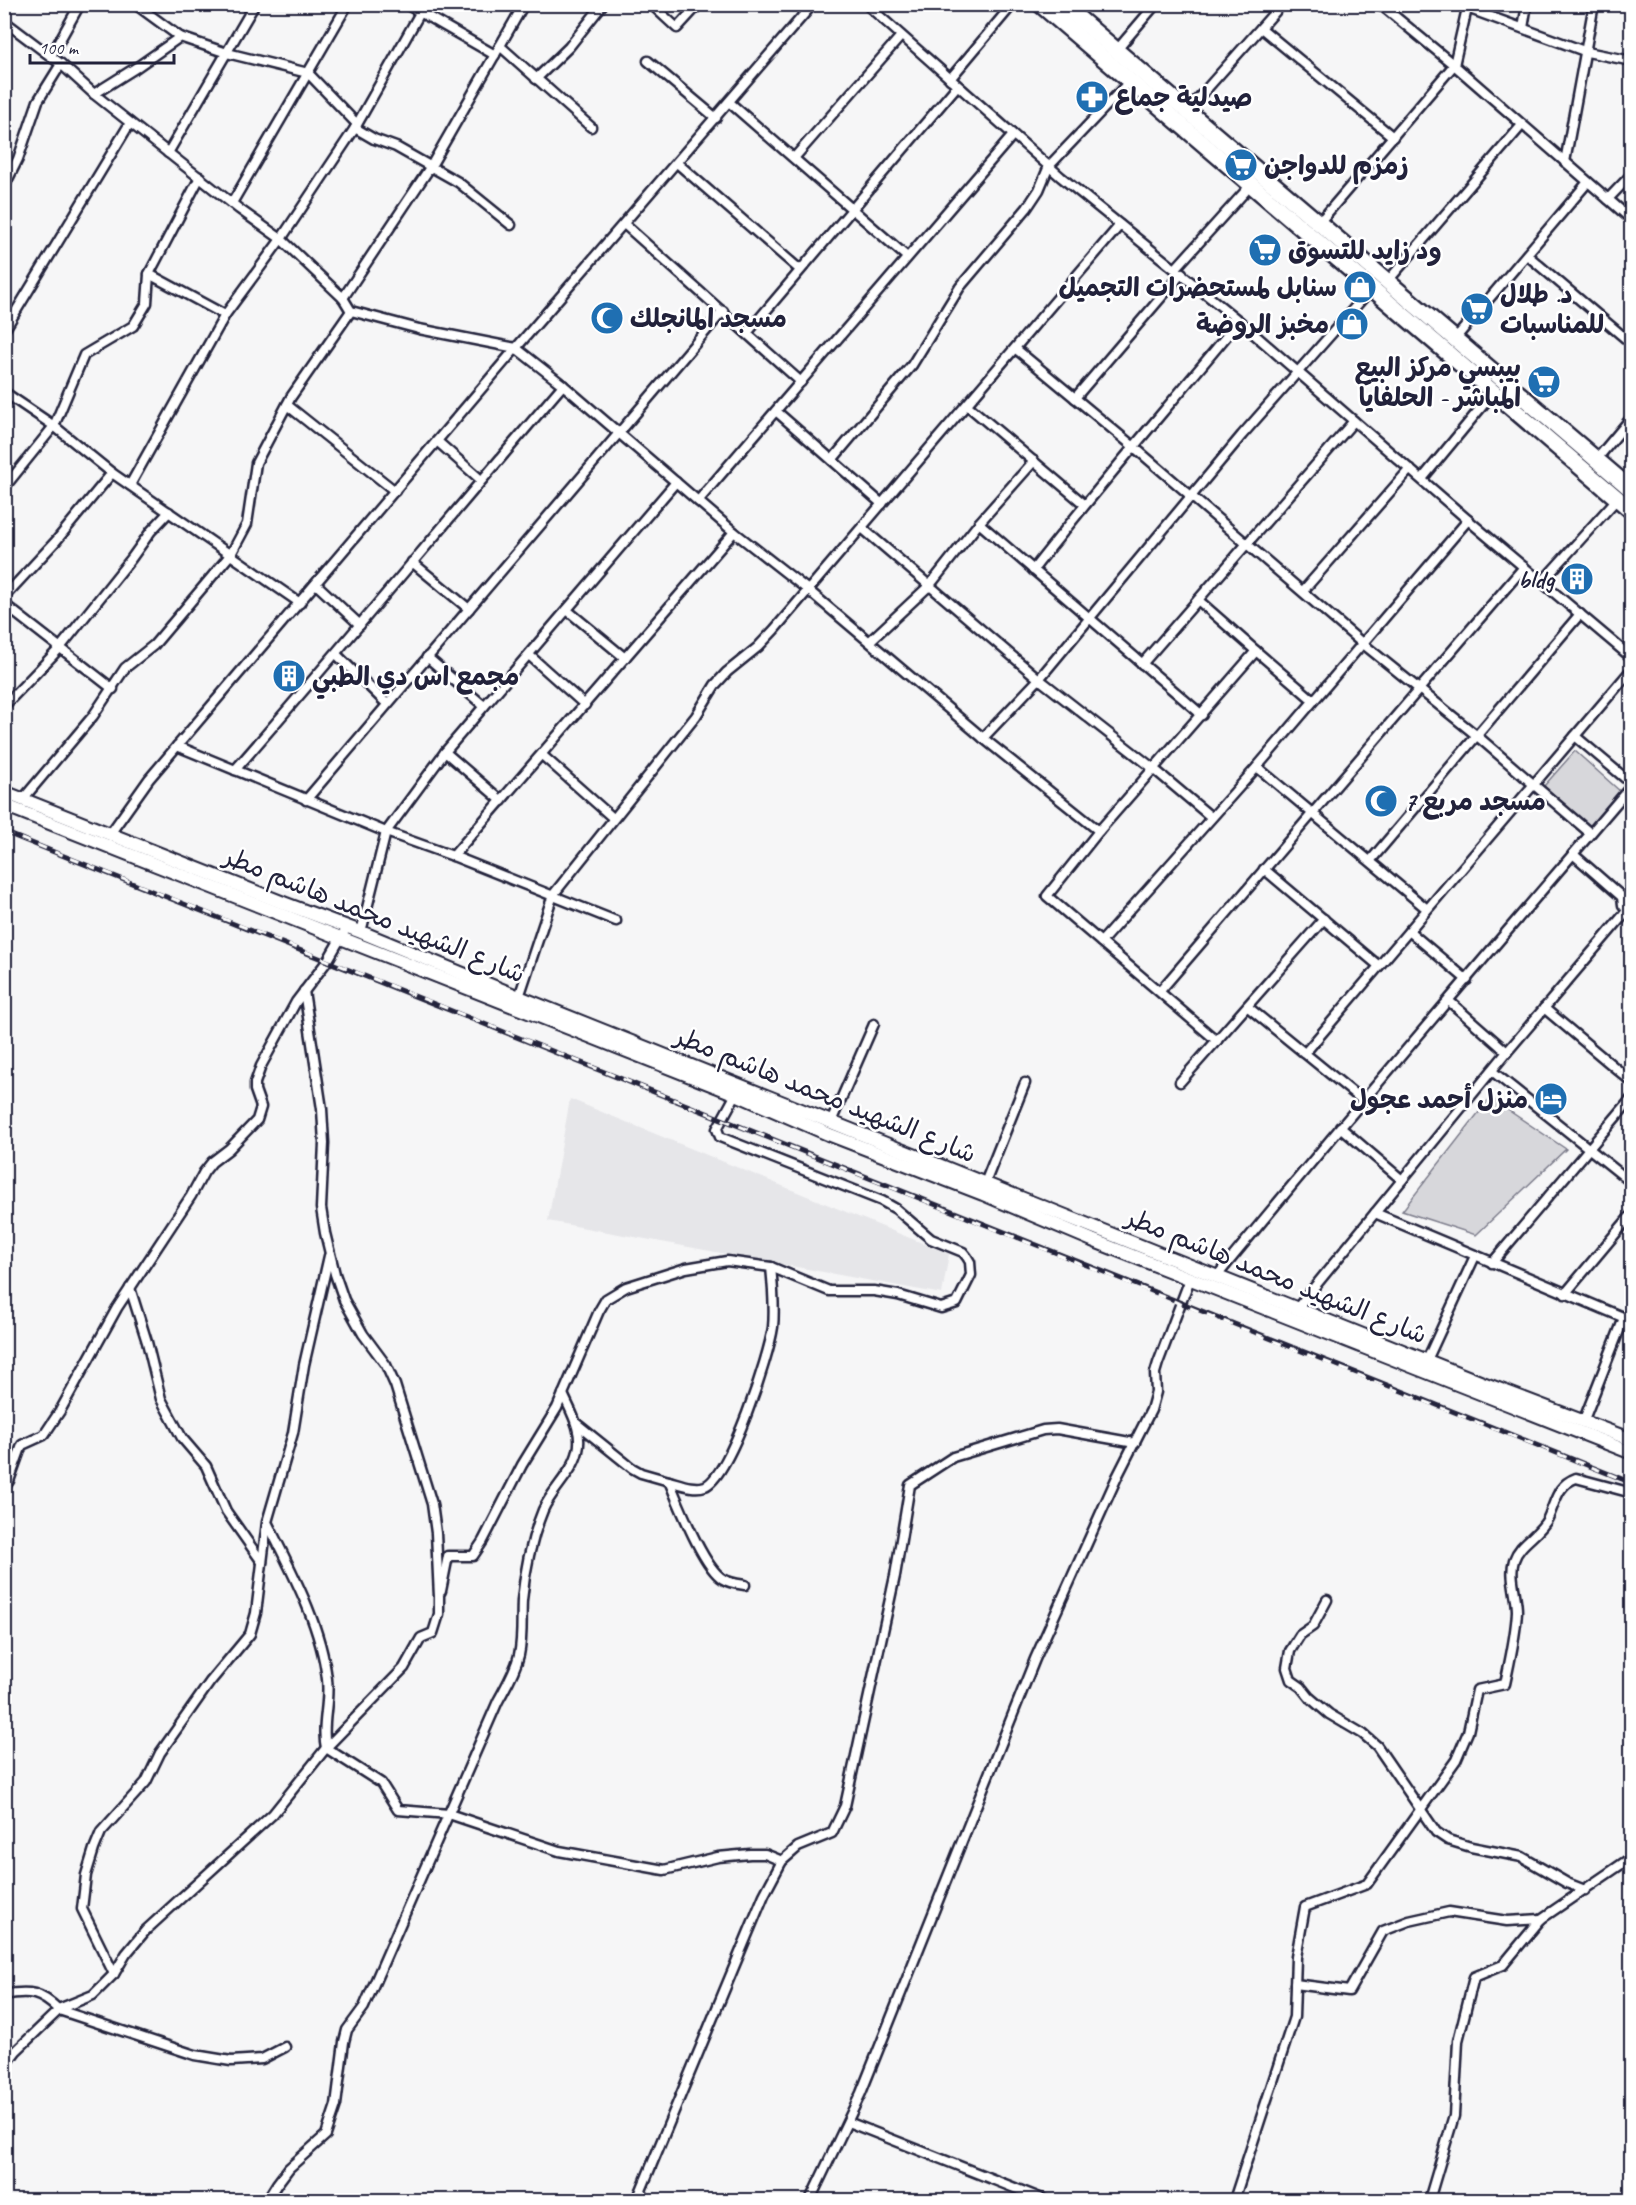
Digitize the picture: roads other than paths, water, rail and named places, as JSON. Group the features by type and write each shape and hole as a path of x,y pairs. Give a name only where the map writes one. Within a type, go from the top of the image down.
{"highway":[{"path":"1040,4 1632,511"},
{"path":"1062,4 1454,340 1632,489"}],"main road":[{"name":"شارع الشهيد محمد هاشم مطر","path":"4,792 361,932 831,1122 1632,1440"},
{"name":"شارع الشهيد محمد هاشم مطر","path":"4,805 736,1094 828,1134 983,1194 1190,1279 1632,1452"}],"street":[{"path":"51,56 80,4"},
{"path":"135,4 180,37 227,53 308,74 356,125 459,182 511,225"},
{"path":"168,153 255,4"},
{"path":"232,203 348,4"},
{"path":"406,4 423,8 497,51 537,79 591,127"},
{"path":"343,298 431,166 524,4"},
{"path":"537,79 569,47 603,4"},
{"path":"651,4 677,28 699,4"},
{"path":"110,834 125,810 177,746 436,441 813,4"},
{"path":"866,4 1049,166 1239,321 1468,520 1632,658"},
{"path":"950,79 1013,4"},
{"path":"1116,51 1156,4"},
{"path":"1187,111 1282,4"},
{"path":"1380,4 1454,65 1632,220"},
{"path":"1523,28 1527,4"},
{"path":"1565,162 1594,4"},
{"path":"1318,224 1454,65 1468,6 1587,52 1632,61"},
{"path":"130,485 225,315 281,239 356,125 423,8"},
{"path":"4,21 61,64 94,94 168,153 281,239 343,298 351,311 419,329 516,348 563,385 734,532 808,590 983,738 1099,831"},
{"path":"1261,28 1393,137"},
{"path":"794,158 901,36"},
{"path":"94,94 180,37"},
{"path":"648,61 716,118"},
{"path":"4,187 18,159 38,101 61,64"},
{"path":"832,460 912,365 960,287 1028,208 1049,166 1130,81"},
{"path":"747,333 957,86"},
{"path":"729,102 908,257"},
{"path":"4,331 130,123"},
{"path":"1387,282 1522,125"},
{"path":"698,501 1013,135"},
{"path":"677,163 800,269"},
{"path":"1608,199 1632,174"},
{"path":"4,488 54,426 84,355 133,326 147,303 149,274 200,177"},
{"path":"1454,340 1588,182"},
{"path":"1075,398 1251,185"},
{"path":"624,224 801,382"},
{"path":"519,997 553,895 696,716 715,685 758,647 1120,225"},
{"path":"1527,255 1632,344"},
{"path":"149,274 225,315"},
{"path":"983,738 1039,679 1297,370 1372,288"},
{"path":"23,799 93,716 125,668 154,645 231,554 247,524 256,464 287,405 351,311"},
{"path":"306,800 723,311"},
{"path":"1033,570 1084,504 1239,321"},
{"path":"1016,349 1590,833"},
{"path":"234,770 336,654 563,385"},
{"path":"4,392 54,426 112,473 300,603"},
{"path":"1422,479 1493,393"},
{"path":"287,405 395,491"},
{"path":"967,405 1084,504"},
{"path":"776,411 882,504"},
{"path":"1596,460 1632,417"},
{"path":"1142,664 1354,421"},
{"path":"436,441 481,480"},
{"path":"870,641 930,585 979,523 1034,461"},
{"path":"1303,591 1410,469"},
{"path":"4,597 56,541 112,473"},
{"path":"361,932 386,832 445,752 676,482"},
{"path":"1542,582 1617,499"},
{"path":"4,706 59,649 132,559 151,531 169,512"},
{"path":"1101,942 1257,766 1468,520"},
{"path":"979,523 1202,715"},
{"path":"862,528 1039,679 1211,817"},
{"path":"453,856 734,532"},
{"path":"412,562 469,609"},
{"path":"1160,991 1524,567"},
{"path":"316,584 360,625"},
{"path":"1198,600 1313,700"},
{"path":"4,604 112,689"},
{"path":"567,610 625,658"},
{"path":"1371,860 1580,614"},
{"path":"1217,1041 1047,896 1099,831 1256,651"},
{"path":"336,654 387,704"},
{"path":"529,655 585,705"},
{"path":"427,657 484,706"},
{"path":"1305,1053 1632,669"},
{"path":"1217,1276 1362,1100 1467,980 1632,784 1575,736"},
{"path":"177,746 386,832 616,921"},
{"path":"445,752 502,801"},
{"path":"542,755 613,818"},
{"path":"1257,766 1428,909"},
{"path":"1298,1307 1544,1008 1630,908 1623,905 1622,897 1573,854"},
{"path":"1264,869 1379,966"},
{"path":"1180,1082 1324,919"},
{"path":"4,1488 22,1444 44,1435 130,1288 212,1162 230,1149 257,1120 261,1107 255,1083 261,1066 279,1030 304,991 328,960 347,927"},
{"path":"1409,931 1467,980"},
{"path":"4,2067 16,2051 59,2010 93,1995 114,1974 126,1954 146,1930 273,1814 326,1748 404,1668 421,1638 433,1633 439,1614 436,1533 432,1504 401,1403 386,1365 363,1334 345,1300 330,1252 321,1208 324,1143 322,1109 304,991"},
{"path":"1449,1001 1508,1052"},
{"path":"1248,1007 1362,1100"},
{"path":"1544,1008 1632,1082"},
{"path":"831,1122 874,1024"},
{"path":"1492,1071 1632,1183"},
{"path":"985,1183 1025,1083"},
{"path":"439,1597 448,1556 473,1556 483,1541 522,1465 549,1423 598,1311 606,1299 616,1292 635,1283 668,1273 716,1262 738,1261 771,1268 828,1292 874,1291 898,1295 941,1308 957,1303 971,1275 970,1262 963,1252 931,1239 896,1209 882,1201 720,1137 717,1129 736,1094"},
{"path":"1492,1263 1632,1098"},
{"path":"1340,1127 1402,1180"},
{"path":"1375,1213 1628,1319 1583,1422"},
{"path":"1565,1294 1632,1214"},
{"path":"114,1974 82,1909 86,1875 101,1832 146,1782 160,1754 210,1682 250,1634 254,1623 267,1522 293,1434 307,1347 320,1301 330,1252"},
{"path":"1427,1360 1475,1256"},
{"path":"576,1422 641,1473 694,1487 712,1482 725,1463 749,1406 769,1346 774,1314 771,1268"},
{"path":"810,2200 848,2122 1035,1659 1117,1477 1151,1410 1156,1392 1155,1373 1190,1279"},
{"path":"130,1288 162,1399 171,1420 182,1438 206,1466 226,1511 262,1562"},
{"path":"267,2200 289,2168 315,2147 329,2129 336,2105 347,2030 364,2007 498,1701 512,1676 522,1635 522,1600 526,1570 543,1510 574,1462 578,1451 579,1434 576,1422 563,1394"},
{"path":"637,2200 764,1895 782,1861 798,1847 832,1833 844,1806 896,1576 910,1485 953,1457 1043,1430 1057,1429 1135,1443"},
{"path":"1234,2200 1294,2017 1296,1957 1305,1907 1367,1884 1456,1761 1468,1732 1477,1690 1505,1684 1517,1605 1512,1566 1517,1552 1545,1524 1560,1489 1572,1479 1581,1479 1632,1493"},
{"path":"669,1481 692,1533 715,1572 722,1579 746,1585"},
{"path":"267,1522 296,1579 324,1663 328,1681 323,1732 326,1748 381,1783 398,1810 449,1814 559,1851 664,1870 718,1857 750,1854 765,1854 782,1861"},
{"path":"1328,1600 1313,1626 1300,1635 1290,1651 1287,1668 1291,1680 1329,1714 1363,1734 1377,1746 1422,1808 1430,1824 1448,1840 1522,1857 1567,1883 1585,1890"},
{"path":"1429,2200 1454,2116 1458,2041 1474,1977 1503,1965 1540,1918 1632,1857"},
{"path":"1295,1984 1349,1991 1383,1931 1417,1918 1449,1912 1507,1921 1540,1918"},
{"path":"4,1995 25,1991 47,1999 59,2010 195,2055 231,2061 262,2059 285,2047"},
{"path":"848,2122 1045,2200"}],"railway":[{"path":"4,832 1632,1483"}],"place":[{"name":"صيدلية جماع","path":"1092,97"},
{"name":"زمزم للدواجن","path":"1241,165"},
{"name":"ود زايد للتسوق","path":"1265,250"},
{"name":"سنابل لمستحضرات التجميل","path":"1360,287"},
{"name":"د. طلال للمناسبات","path":"1477,309"},
{"name":"مسجد المانجلك","path":"607,318"},
{"name":"مخبز الروضة","path":"1352,324"},
{"name":"بيبسي مركز البيع المباشر - الحلفايا","path":"1544,382"},
{"name":"bldg","path":"1577,579"},
{"name":"مجمع اس دي الطبي","path":"289,676"},
{"name":"مسجد مربع 7","path":"1381,801"},
{"name":"منزل أحمد عجول","path":"1551,1099"}]}
